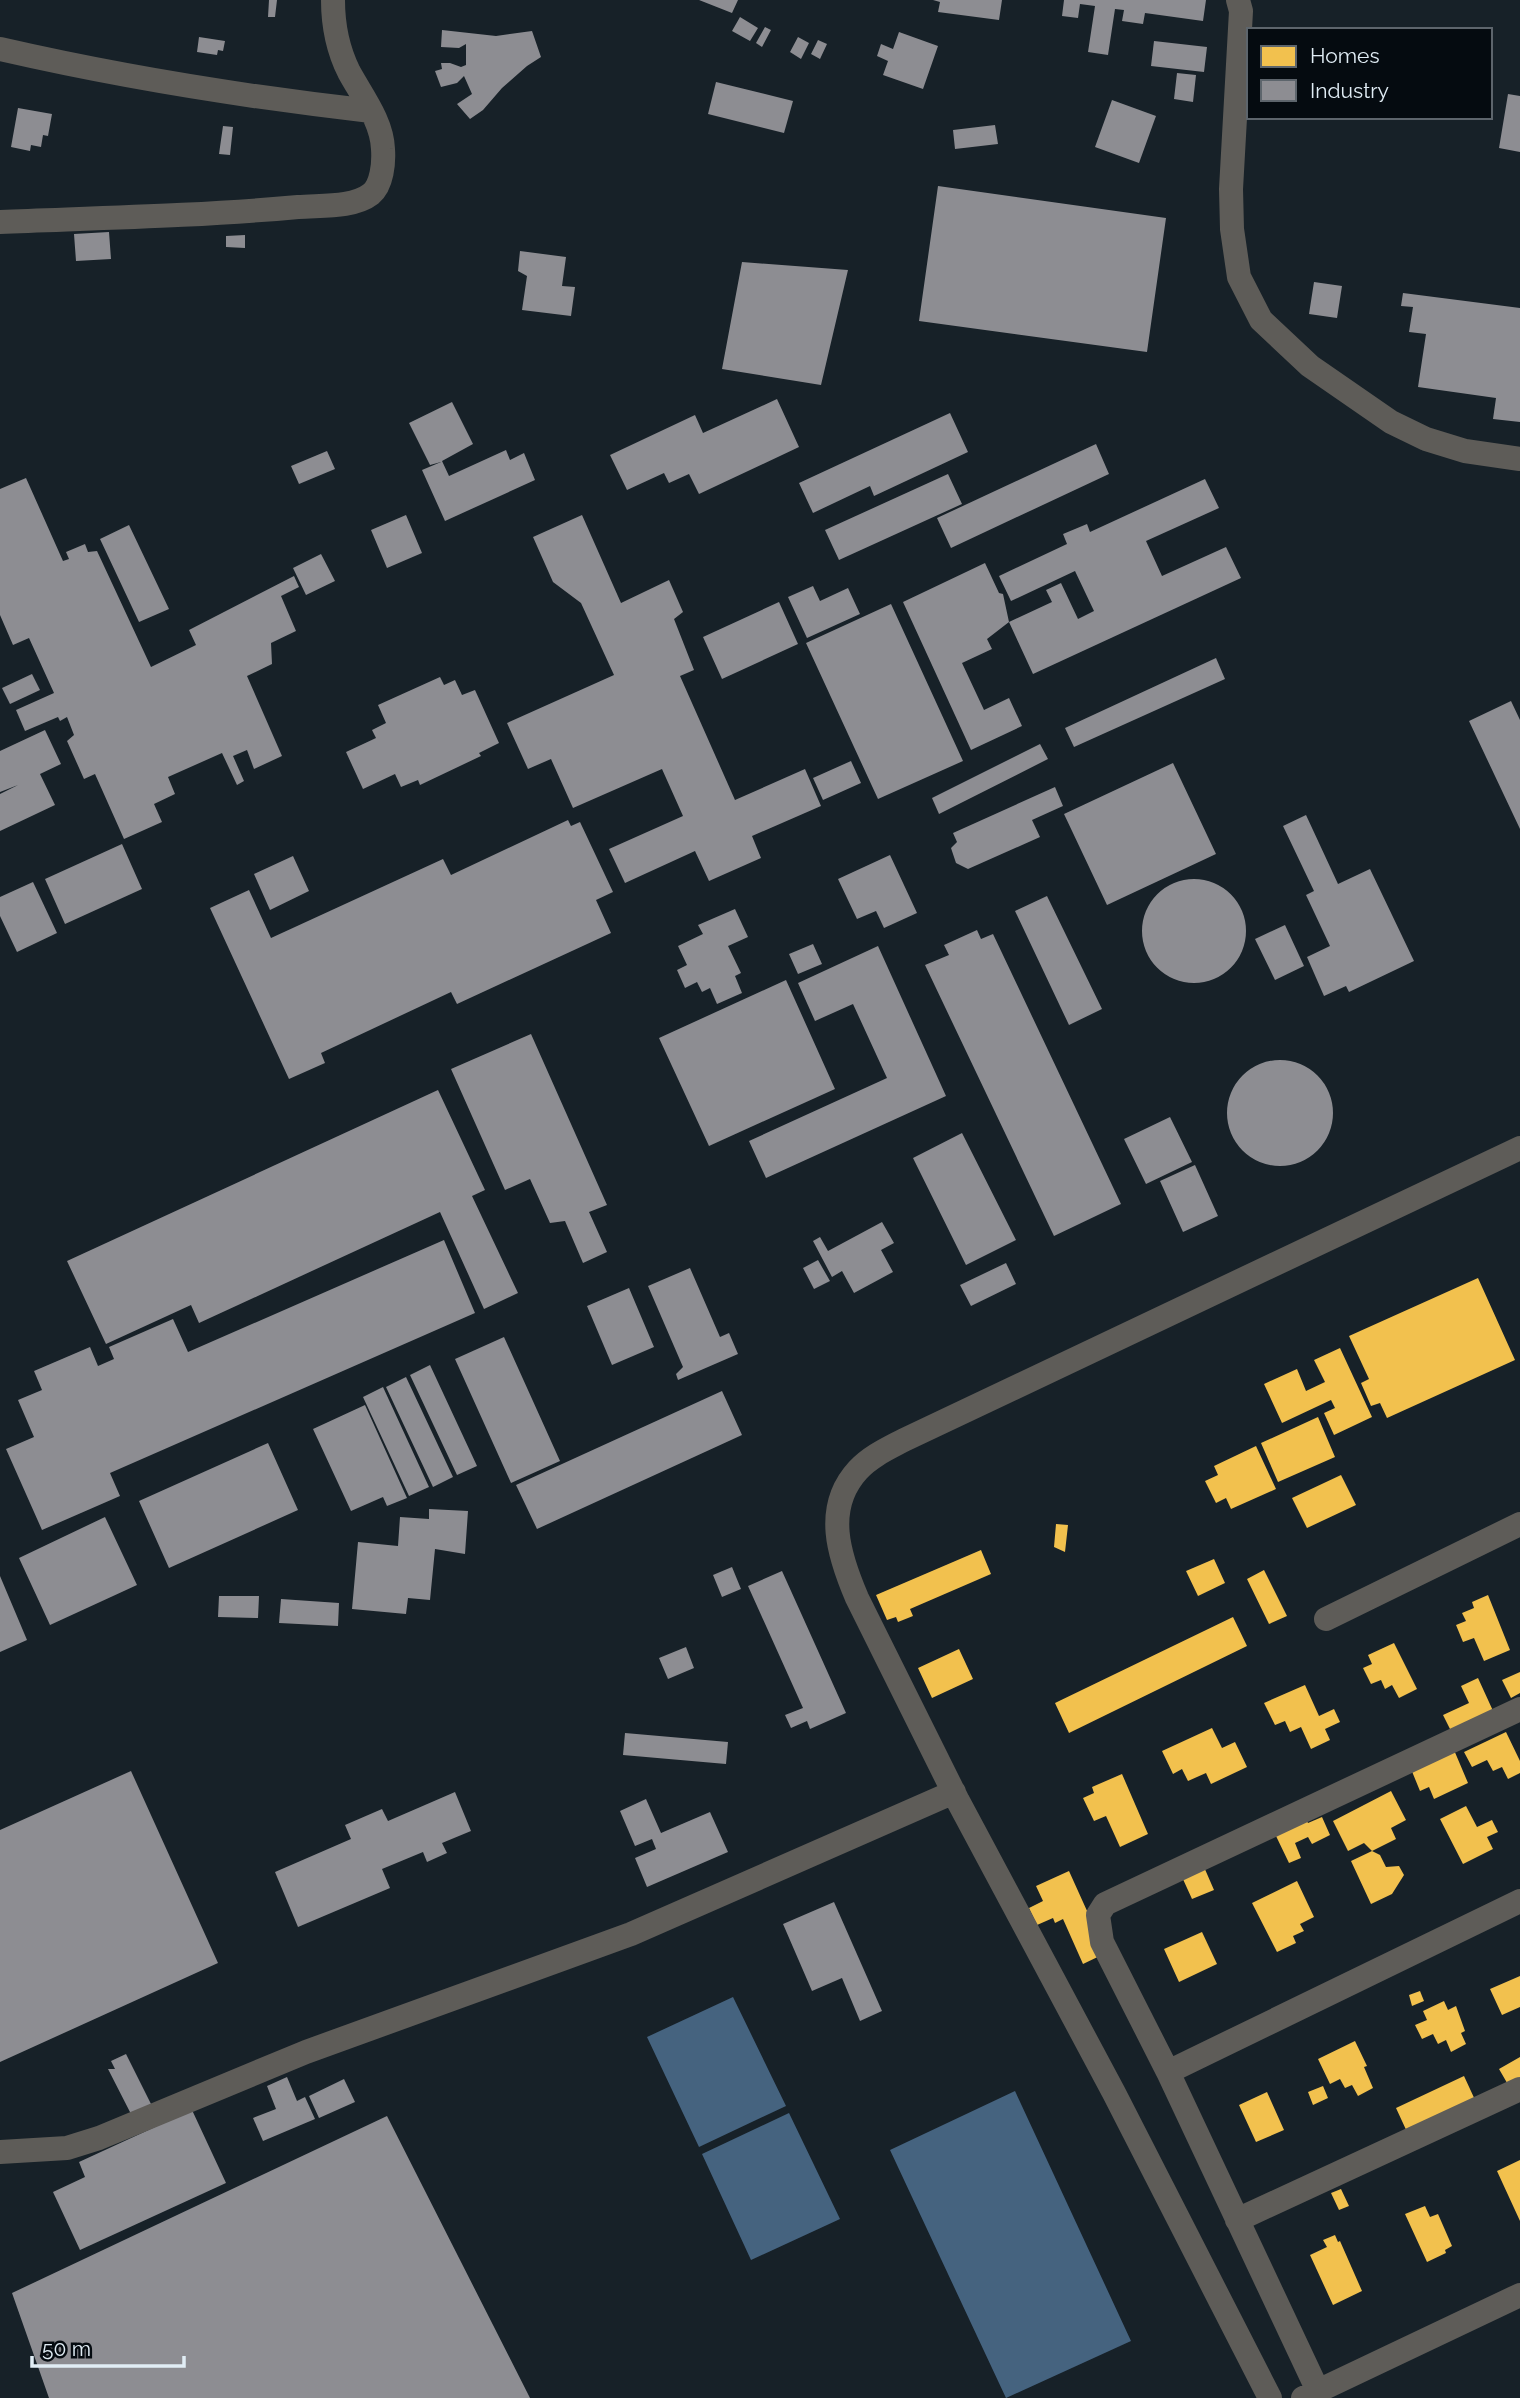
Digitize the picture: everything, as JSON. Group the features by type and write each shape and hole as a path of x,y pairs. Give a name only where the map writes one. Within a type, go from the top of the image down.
{"street":[{"path":"0,222 262,210 362,199 375,190 382,170 384,150 371,111 340,51 333,26 333,0"},
{"path":"1238,0 1241,11 1231,190 1232,229 1239,277 1261,320 1310,366 1391,422 1426,439 1465,451 1520,459"},
{"path":"0,49 49,60 267,97 371,111"},
{"path":"1270,2398 1121,2105 954,1791 857,1598 842,1564 837,1530 838,1508 846,1486 859,1469 877,1454 1520,1148"},
{"path":"1325,1619 1520,1524"},
{"path":"1520,1709 1105,1904 1098,1915 1102,1942 1168,2071 1237,2220 1310,2394 1520,2295"},
{"path":"0,2152 67,2148 99,2138 306,2052 607,1944 954,1791"},
{"path":"1168,2071 1520,1901"},
{"path":"1237,2220 1520,2089"}],"water":[{"path":"733,1997 786,2106 699,2147 647,2037"},
{"path":"1015,2091 1131,2341 1006,2398 890,2150"},
{"path":"789,2113 840,2219 751,2260 702,2154"}],"building: Homes":[{"path":"1478,1278 1515,1360 1387,1418 1380,1403 1371,1406 1361,1383 1369,1379 1349,1336"},
{"path":"1340,1348 1372,1417 1334,1435 1324,1413 1335,1408 1331,1400 1282,1423 1264,1384 1297,1369 1306,1391 1325,1382 1314,1360"},
{"path":"1318,1417 1335,1457 1278,1482 1261,1443"},
{"path":"1256,1446 1276,1489 1231,1509 1226,1498 1216,1503 1205,1481 1218,1475 1214,1466"},
{"path":"1341,1475 1356,1505 1307,1528 1292,1498"},
{"path":"1056,1524 1068,1525 1065,1552 1054,1547"},
{"path":"981,1550 991,1574 910,1609 913,1616 898,1622 896,1617 887,1620 876,1595"},
{"path":"1214,1559 1225,1583 1198,1596 1186,1571"},
{"path":"1264,1570 1287,1616 1269,1624 1247,1579"},
{"path":"1488,1595 1510,1650 1484,1661 1474,1638 1463,1642 1456,1625 1466,1621 1462,1613 1474,1608 1472,1602"},
{"path":"1233,1617 1247,1646 1069,1733 1055,1703"},
{"path":"1394,1643 1417,1689 1399,1698 1392,1685 1385,1689 1381,1680 1371,1684 1363,1668 1372,1664 1368,1655"},
{"path":"959,1649 973,1679 932,1698 918,1668"},
{"path":"1520,1672 1520,1693 1511,1698 1502,1680"},
{"path":"1478,1678 1494,1713 1452,1733 1443,1715 1469,1703 1461,1686"},
{"path":"1305,1685 1319,1716 1334,1709 1340,1722 1325,1729 1330,1740 1311,1749 1301,1727 1290,1732 1285,1721 1275,1725 1264,1703"},
{"path":"1212,1728 1222,1748 1235,1742 1247,1767 1211,1784 1206,1773 1188,1781 1182,1769 1173,1774 1162,1751"},
{"path":"1506,1732 1520,1761 1520,1773 1508,1779 1502,1767 1493,1771 1487,1760 1472,1767 1464,1752"},
{"path":"1454,1750 1468,1783 1434,1799 1429,1787 1420,1791 1411,1769"},
{"path":"1122,1774 1148,1834 1120,1847 1106,1816 1094,1821 1083,1798 1094,1793 1092,1787"},
{"path":"1391,1791 1406,1820 1391,1828 1396,1839 1372,1851 1364,1843 1348,1851 1333,1821"},
{"path":"1466,1806 1477,1827 1492,1820 1498,1832 1487,1837 1493,1849 1463,1864 1440,1819"},
{"path":"1304,1816 1308,1823 1322,1817 1330,1835 1312,1844 1308,1837 1295,1843 1301,1858 1289,1863 1276,1836"},
{"path":"1372,1851 1380,1855 1386,1867 1399,1866 1404,1875 1392,1894 1371,1904 1351,1861"},
{"path":"1204,1867 1214,1890 1192,1899 1182,1877"},
{"path":"1069,1871 1106,1953 1083,1964 1063,1919 1055,1923 1053,1918 1037,1925 1029,1908 1043,1901 1036,1886"},
{"path":"1297,1881 1314,1917 1300,1924 1304,1931 1293,1936 1296,1943 1277,1952 1252,1903"},
{"path":"1202,1932 1217,1964 1179,1982 1164,1949"},
{"path":"1520,1976 1520,2007 1502,2015 1490,1989"},
{"path":"1420,1991 1424,2001 1412,2006 1409,1995"},
{"path":"1444,2001 1448,2010 1456,2006 1465,2031 1461,2033 1466,2044 1451,2052 1446,2040 1438,2044 1433,2034 1422,2039 1415,2025 1427,2020 1423,2011"},
{"path":"1355,2041 1367,2066 1364,2067 1373,2088 1358,2096 1352,2085 1345,2088 1340,2079 1330,2084 1318,2059"},
{"path":"1520,2057 1520,2082 1510,2088 1499,2069"},
{"path":"1464,2076 1476,2102 1408,2134 1396,2108"},
{"path":"1323,2086 1328,2098 1313,2105 1308,2092"},
{"path":"1267,2092 1284,2130 1256,2142 1239,2105"},
{"path":"1520,2160 1520,2221 1497,2171"},
{"path":"1341,2189 1349,2206 1339,2210 1331,2193"},
{"path":"1425,2206 1430,2217 1438,2214 1452,2246 1445,2250 1446,2253 1427,2262 1405,2214"},
{"path":"1335,2235 1362,2291 1333,2305 1310,2255 1327,2247 1323,2240"}],"building: Industry":[{"path":"269,0 277,0 275,17 268,17"},
{"path":"699,0 738,0 732,13"},
{"path":"933,0 1002,0 999,20 938,12 940,2"},
{"path":"1064,0 1206,0 1203,21 1145,13 1143,24 1122,21 1124,10 1115,9 1108,55 1088,52 1095,6 1080,4 1078,18 1062,16"},
{"path":"740,17 758,28 750,41 732,31"},
{"path":"765,27 771,30 762,47 756,43"},
{"path":"442,30 496,36 532,31 541,57 527,66 502,88 483,110 470,119 457,104 472,94 464,76 457,83 441,87 435,71 442,69 441,63 461,67 466,65 466,44 459,48 441,47"},
{"path":"899,32 938,46 923,89 883,75 888,61 877,56 881,44 893,49"},
{"path":"199,37 225,41 223,51 218,50 217,55 197,52"},
{"path":"798,37 809,43 801,59 790,52"},
{"path":"818,40 827,44 820,59 811,54"},
{"path":"1154,41 1207,47 1204,72 1151,66"},
{"path":"1177,73 1196,75 1193,102 1174,99"},
{"path":"716,82 793,101 784,133 708,114"},
{"path":"1508,94 1520,96 1520,152 1499,148"},
{"path":"1112,100 1156,116 1139,163 1095,147"},
{"path":"18,108 52,114 48,136 43,135 41,147 31,145 30,151 11,147"},
{"path":"995,125 998,144 955,149 953,130"},
{"path":"223,126 233,127 230,155 219,154"},
{"path":"938,186 1166,218 1147,352 919,321"},
{"path":"109,232 111,259 76,261 74,234"},
{"path":"245,235 245,248 226,247 226,236"},
{"path":"520,251 566,257 562,286 575,287 571,316 522,310 527,276 518,271"},
{"path":"742,262 848,270 821,385 722,369"},
{"path":"1314,282 1342,286 1337,318 1309,314"},
{"path":"1403,293 1520,308 1520,422 1493,419 1496,398 1418,387 1426,334 1409,332 1413,307 1401,306"},
{"path":"777,399 799,447 699,494 689,474 669,483 664,473 627,490 610,455 695,415 703,433"},
{"path":"452,402 473,444 442,461 449,476 506,450 510,460 524,453 535,480 445,521 422,470 441,462 430,465 409,423"},
{"path":"950,413 968,452 874,496 870,486 813,513 799,483"},
{"path":"1096,444 1109,474 951,548 937,518"},
{"path":"327,451 335,469 299,484 291,466"},
{"path":"948,474 962,504 839,560 825,530"},
{"path":"26,478 63,561 69,559 66,552 85,544 88,552 97,551 151,667 196,645 189,630 294,576 299,587 281,596 296,631 271,643 272,664 247,676 282,756 254,769 247,750 233,756 244,781 237,785 222,753 168,777 175,794 154,804 162,822 124,839 95,774 84,779 67,741 74,735 67,717 60,721 58,717 25,731 16,710 54,693 29,638 13,645 0,615 0,489"},
{"path":"1205,479 1219,508 1146,541 1162,576 1226,547 1241,578 1033,674 1009,622 1052,602 1046,590 1061,583 1078,619 1094,611 1075,571 1011,601 999,576 1067,544 1063,534 1087,524 1090,532"},
{"path":"406,515 422,553 387,568 371,530"},
{"path":"582,515 621,603 669,580 683,612 674,619 694,670 680,676 735,800 805,769 821,806 752,836 761,858 709,881 695,851 625,883 609,849 683,816 662,769 573,808 551,759 528,769 507,723 614,675 581,603 553,582 533,537"},
{"path":"129,525 169,609 139,622 100,539"},
{"path":"321,554 335,581 306,595 293,568"},
{"path":"985,563 999,593 1003,594 1009,622 987,639 992,649 962,663 984,710 1009,698 1022,726 971,750 903,602"},
{"path":"813,586 820,601 848,588 860,614 807,638 788,597"},
{"path":"779,602 798,644 722,679 703,637"},
{"path":"891,604 963,761 878,799 806,643"},
{"path":"1216,658 1225,679 1074,747 1065,728"},
{"path":"32,674 40,690 10,704 2,688"},
{"path":"440,677 444,685 455,680 462,695 475,690 499,743 479,753 481,756 420,785 418,780 401,787 395,774 363,789 346,752 376,738 372,730 386,723 378,705"},
{"path":"1511,701 1520,720 1520,829 1469,721"},
{"path":"45,730 61,764 40,774 55,805 0,831 0,794 18,785 0,792 0,751"},
{"path":"1040,744 1048,759 939,814 932,798"},
{"path":"851,761 861,783 823,800 813,778"},
{"path":"1173,763 1216,854 1107,905 1064,814"},
{"path":"1055,787 1063,806 1032,820 1040,837 968,869 956,863 951,848 957,842 953,833"},
{"path":"1306,815 1338,884 1370,869 1414,961 1349,992 1346,986 1324,996 1307,957 1330,946 1306,895 1314,891 1283,826"},
{"path":"568,820 571,826 580,822 613,892 596,900 611,933 457,1004 451,992 321,1053 325,1063 289,1079 210,908 249,890 271,938 443,859 451,875"},
{"path":"122,844 142,889 65,924 45,879"},
{"path":"890,855 917,913 884,928 876,911 857,919 838,879"},
{"path":"293,856 309,891 270,910 254,874"},
{"path":"1194,879 1214,883 1231,894 1242,911 1246,931 1242,951 1231,968 1214,979 1194,983 1174,979 1157,968 1146,951 1142,931 1146,911 1157,894 1174,883"},
{"path":"33,882 57,933 17,952 0,916 0,897"},
{"path":"1047,896 1102,1009 1069,1025 1015,911"},
{"path":"735,909 748,937 728,946 741,973 735,976 742,993 717,1004 710,988 702,992 697,982 685,988 677,970 687,965 678,946 703,934 698,925"},
{"path":"1285,925 1304,966 1275,980 1255,939"},
{"path":"977,930 981,939 993,934 1121,1204 1054,1236 925,965 949,955 944,945"},
{"path":"813,944 822,964 798,974 789,954"},
{"path":"878,946 946,1096 766,1178 749,1141 887,1078 853,1004 815,1021 798,983"},
{"path":"786,980 835,1089 709,1146 659,1038"},
{"path":"531,1034 607,1205 589,1212 607,1252 583,1263 565,1221 550,1223 530,1179 505,1190 451,1069"},
{"path":"1280,1060 1300,1064 1317,1076 1329,1093 1333,1113 1329,1133 1317,1150 1300,1162 1280,1166 1260,1162 1243,1150 1231,1133 1227,1113 1231,1093 1243,1076 1260,1064"},
{"path":"438,1090 485,1190 472,1196 518,1293 484,1309 440,1212 199,1323 191,1305 106,1344 67,1261"},
{"path":"1170,1117 1192,1162 1146,1184 1124,1139"},
{"path":"962,1133 1016,1240 966,1265 913,1158"},
{"path":"1195,1165 1218,1216 1183,1232 1160,1181"},
{"path":"882,1222 894,1243 881,1250 893,1272 854,1293 842,1271 832,1277 813,1241 820,1237 828,1251"},
{"path":"444,1240 475,1313 110,1473 120,1496 42,1530 6,1449 34,1437 18,1400 42,1390 34,1371 90,1347 98,1366 114,1359 109,1347 173,1319 188,1352"},
{"path":"818,1260 830,1281 814,1289 803,1268"},
{"path":"1006,1263 1016,1284 971,1306 960,1285"},
{"path":"690,1268 720,1337 729,1333 738,1354 678,1380 676,1374 683,1367 648,1286"},
{"path":"629,1288 654,1347 612,1365 587,1306"},
{"path":"504,1337 560,1461 511,1483 455,1359"},
{"path":"430,1365 477,1466 457,1475 410,1375"},
{"path":"406,1377 453,1477 433,1487 386,1387"},
{"path":"383,1387 429,1487 409,1496 363,1397"},
{"path":"722,1391 742,1435 537,1529 516,1485"},
{"path":"365,1405 407,1498 387,1506 383,1497 351,1511 313,1429"},
{"path":"268,1443 298,1510 169,1568 139,1501"},
{"path":"429,1509 468,1511 465,1554 435,1549 430,1600 408,1598 406,1614 352,1609 358,1542 398,1546 400,1517 429,1519"},
{"path":"105,1517 137,1585 50,1625 19,1558"},
{"path":"732,1567 741,1589 722,1597 713,1575"},
{"path":"782,1571 846,1713 810,1729 807,1721 791,1728 785,1715 803,1708 748,1586"},
{"path":"0,1576 27,1640 0,1652"},
{"path":"219,1596 259,1596 258,1618 218,1617"},
{"path":"281,1599 339,1603 338,1626 279,1623"},
{"path":"686,1647 694,1668 668,1679 659,1658"},
{"path":"625,1733 728,1742 726,1764 623,1755"},
{"path":"131,1771 218,1963 0,2062 0,1830"},
{"path":"455,1792 471,1831 442,1843 447,1853 427,1862 423,1852 382,1869 390,1888 298,1927 275,1872 351,1839 345,1825 382,1809 388,1821"},
{"path":"646,1799 661,1833 710,1812 728,1852 647,1887 635,1858 656,1849 652,1839 635,1846 620,1811"},
{"path":"834,1902 882,2011 860,2021 842,1978 812,1991 783,1924"},
{"path":"126,2054 151,2104 131,2114 108,2069 115,2069 111,2061"},
{"path":"287,2077 297,2101 305,2097 315,2119 263,2141 253,2118 276,2109 267,2086"},
{"path":"344,2079 355,2102 319,2118 309,2096"},
{"path":"192,2110 226,2183 80,2250 53,2192 85,2177 79,2162"},
{"path":"387,2116 530,2398 49,2398 12,2293"}]}
